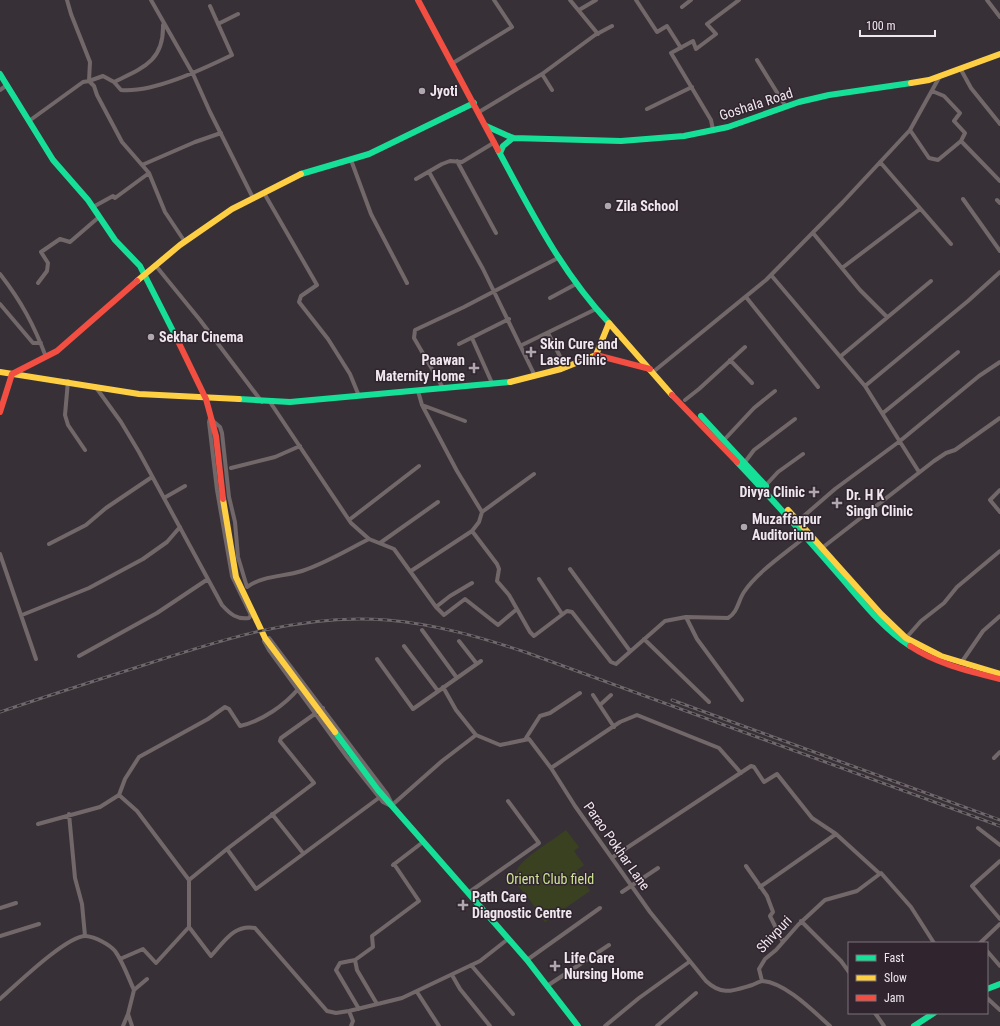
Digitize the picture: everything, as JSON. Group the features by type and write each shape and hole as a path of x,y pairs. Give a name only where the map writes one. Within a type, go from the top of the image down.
{"main road":[{"path":"418,0 548,243 576,284 596,309 655,376 765,491 870,610 899,639 919,652 933,658 959,668 1000,679"},
{"name":"Goshala Road","path":"513,138 621,141 684,136 728,127 786,106 829,95 929,80 1000,54"},
{"path":"0,74 53,160 93,207 114,240 140,266 146,275 206,399 213,420 232,558 236,577 255,620 272,648 383,799 391,806 527,960 578,1026"},
{"path":"0,412 12,374 58,351 113,301 185,242 232,209 299,175 369,154 474,103"},
{"path":"486,126 513,138 503,146 500,153"},
{"path":"596,355 609,323"},
{"path":"0,372 68,381 139,394 262,402 290,402 512,382 566,368 596,355 657,373 745,462 881,614 906,638 923,648 961,663 1000,674"},
{"path":"988,989 1000,984"},
{"path":"914,1026 932,1014"}],"street":[{"path":"67,0 90,62 89,81 94,86 97,95 122,142 149,173 165,212 185,242"},
{"path":"151,0 193,74 253,198"},
{"path":"453,64 512,27 494,0"},
{"path":"570,0 598,34"},
{"path":"579,10 596,0"},
{"path":"636,0 657,32 667,26 681,48"},
{"path":"682,7 691,0"},
{"path":"713,130 711,120 671,53 693,41 696,49 716,34 708,24 740,0"},
{"path":"987,0 1000,17"},
{"path":"29,121 83,82 103,76 114,82 121,90 133,92 193,74 232,55 210,6"},
{"path":"218,24 238,14"},
{"path":"114,82 133,73 156,58 164,38 163,23"},
{"path":"479,112 542,74 598,34 612,26"},
{"path":"757,60 786,106"},
{"path":"960,68 972,88 1000,124"},
{"path":"542,74 552,90"},
{"path":"653,372 746,297 771,275 812,233 910,130 940,76"},
{"path":"0,90 7,85"},
{"path":"647,109 692,87"},
{"path":"910,130 929,158 938,160 961,142 965,133 954,121 960,113 944,96 932,91"},
{"path":"142,165 195,142 221,133"},
{"path":"416,179 442,164 462,162 495,142"},
{"path":"961,142 1000,181"},
{"path":"351,160 371,214 407,283"},
{"path":"457,162 496,233"},
{"path":"880,162 951,244"},
{"path":"429,172 474,251 522,345 535,376"},
{"path":"93,207 113,196 115,198 149,173"},
{"path":"264,193 317,285 301,296 299,302 328,339 350,374 359,396"},
{"path":"963,199 1000,251"},
{"path":"842,268 920,209"},
{"path":"38,284 47,271 48,263 40,252 60,239 70,242 99,216"},
{"path":"812,233 860,290 887,317"},
{"path":"443,388 414,338 415,330 494,292 558,258"},
{"path":"156,266 200,320 262,402"},
{"path":"865,386 968,301 1000,272"},
{"path":"0,274 19,298 41,343 46,357"},
{"path":"771,275 865,386 919,472"},
{"path":"841,356 931,281"},
{"path":"550,298 576,284"},
{"path":"746,297 818,387"},
{"path":"0,304 33,343 41,343"},
{"path":"522,345 596,309"},
{"path":"459,344 509,319"},
{"path":"548,333 566,368"},
{"path":"472,338 492,383"},
{"path":"685,400 745,347"},
{"path":"883,413 958,352"},
{"path":"730,360 752,384"},
{"path":"798,521 835,488 900,441 979,376 1000,362"},
{"path":"68,381 65,415 68,425 85,450"},
{"path":"95,386 121,422 222,605 231,615 242,619 251,617 232,576 217,490 209,422 213,420 220,427 222,433 229,497 235,522 238,557 247,586 257,580 302,571 332,559 369,538"},
{"path":"418,391 422,405 457,471 482,512"},
{"path":"724,440 754,408 775,391"},
{"path":"270,402 349,520 369,538 394,550 411,571 436,607 444,615 465,599 498,625 517,609"},
{"path":"422,405 465,421"},
{"path":"822,548 919,472 946,453 955,450 1000,418"},
{"path":"745,462 754,450 795,419"},
{"path":"231,468 275,457 300,446"},
{"path":"766,485 778,472 802,454"},
{"path":"349,520 419,466"},
{"path":"411,571 472,531 479,522 482,512 534,474"},
{"path":"49,544 86,525 106,508 152,477"},
{"path":"164,498 185,486"},
{"path":"1000,490 990,500 1000,512"},
{"path":"380,543 438,502"},
{"path":"22,615 89,588 142,559 167,542 180,527"},
{"path":"472,531 500,569 497,581 509,595 530,632 534,636 562,614 567,611 572,612 611,662 616,664 665,621 686,617 728,618 733,615 743,593 751,584 805,537"},
{"path":"906,638 921,621 944,603 957,587 1000,551"},
{"path":"0,554 36,659"},
{"path":"570,569 630,651"},
{"path":"79,656 157,614 178,598 208,579"},
{"path":"538,579 562,614"},
{"path":"436,607 450,596 472,583"},
{"path":"961,663 983,631 1000,616"},
{"path":"686,617 697,639 742,700"},
{"path":"422,630 456,678"},
{"path":"227,849 256,889 303,853 383,799 316,713 264,642 269,638 387,794 391,802 391,806"},
{"path":"644,639 709,702"},
{"path":"377,659 413,709 479,662 459,641"},
{"path":"404,646 438,691"},
{"path":"38,824 69,814 100,807 119,795 124,779 139,757 208,719 226,707 229,709 240,726 252,723 291,698 304,683"},
{"path":"443,687 456,710 476,735 500,745 526,738 540,716 550,713 580,692"},
{"path":"593,695 614,726"},
{"path":"600,705 612,695"},
{"path":"189,880 272,814 314,783 280,741 281,738 323,708"},
{"path":"551,768 614,726 632,716 644,716 719,748 741,773"},
{"path":"391,806 442,761 476,735"},
{"name":"Parao Pokhar Lane","path":"526,738 529,739 551,768 579,812 631,885 706,981 720,991 730,991 762,981"},
{"path":"994,758 1000,752"},
{"path":"612,857 751,766 764,782 777,774 812,818 836,834 880,874 881,873 911,907 933,942"},
{"path":"119,795 137,811 189,880 189,927 211,956 240,928 246,926 255,928 327,1011 336,1013 349,1011 402,998 480,961 508,939"},
{"path":"467,893 539,842 508,801"},
{"path":"69,814 76,878 82,904 85,936"},
{"path":"272,814 303,853"},
{"path":"978,828 1000,845"},
{"path":"760,887 836,834"},
{"path":"359,1009 336,970 340,963 355,960 373,947 372,936 419,901 393,865 423,842"},
{"path":"999,917 972,886 1000,861"},
{"path":"746,866 766,896 773,912 770,916 784,942"},
{"path":"622,892 658,868"},
{"name":"Shivpuri","path":"762,981 759,969 761,964 784,942 816,907 825,900 857,891 880,874"},
{"path":"0,908 16,904"},
{"path":"527,960 600,908"},
{"path":"801,922 841,961 848,971"},
{"path":"0,936 39,924"},
{"path":"981,942 1000,924"},
{"path":"120,959 143,949 156,963 189,927"},
{"path":"0,999 43,961 75,939 85,936 108,944 120,959 134,990 128,1014 123,1026"},
{"path":"547,986 609,945"},
{"path":"988,952 1000,966"},
{"path":"355,960 357,970 377,1004"},
{"path":"605,1026 639,998 690,962"},
{"path":"471,965 513,1014"},
{"path":"452,975 460,989 490,1026"},
{"path":"134,990 147,980"},
{"path":"762,981 777,986 790,993 830,1026"},
{"path":"417,992 439,1026"},
{"path":"657,1026 696,993"},
{"path":"988,999 1000,1010"},
{"path":"349,1011 353,1021 351,1026"},
{"path":"128,1014 132,1026"},
{"path":"876,1014 884,1026"}],"green space":[{"name":"Orient Club field","path":"566,830 579,847 574,851 584,865 577,870 590,891 545,922 517,884 517,871 521,864 531,855"}],"railway":[{"path":"0,712 201,647 262,631 293,625 355,619 405,622 457,632 525,652 1000,826"},
{"path":"672,700 1000,820"}],"traffic: fast":[{"path":"0,74 53,160 88,200 115,240 140,266 176,337"},
{"path":"486,126 513,138 621,141 684,136 728,127 799,102 829,95 911,83"},
{"path":"301,174 369,154 474,103"},
{"path":"500,153 503,146 513,138"},
{"path":"498,150 561,262 609,323"},
{"path":"239,399 290,402 510,382"},
{"path":"701,416 766,486"},
{"path":"737,462 872,613 890,631 910,646"},
{"path":"335,732 378,790 527,960 578,1026"},
{"path":"988,989 1000,984"},
{"path":"914,1026 932,1014"}],"traffic: slow":[{"path":"911,83 929,80 1000,54"},
{"path":"137,281 180,245 232,209 301,174"},
{"path":"510,382 561,369 596,355 609,323 672,395"},
{"path":"0,372 139,394 239,399"},
{"path":"223,499 236,577 265,638 335,732"},
{"path":"788,510 881,614 906,638 941,656 1000,674"}],"traffic: jam":[{"path":"418,0 498,150"},
{"path":"0,412 12,374 57,351 137,281"},
{"path":"176,337 206,399 216,436 223,499"},
{"path":"596,355 650,369"},
{"path":"672,395 737,462"},
{"path":"910,646 931,658 965,670 1000,679"}],"place":[{"name":"Jyoti","path":"422,91"},
{"name":"Zila School","path":"608,206"},
{"name":"Sekhar Cinema","path":"151,337"},
{"name":"Skin Cure and Laser Clinic","path":"531,352"},
{"name":"Paawan Maternity Home","path":"474,368"},
{"name":"Divya Clinic","path":"814,492"},
{"name":"Dr. H K Singh Clinic","path":"837,503"},
{"name":"Muzaffarpur Auditorium","path":"744,527"},
{"name":"Path Care Diagnostic Centre","path":"463,905"},
{"name":"Life Care Nursing Home","path":"555,966"}]}
